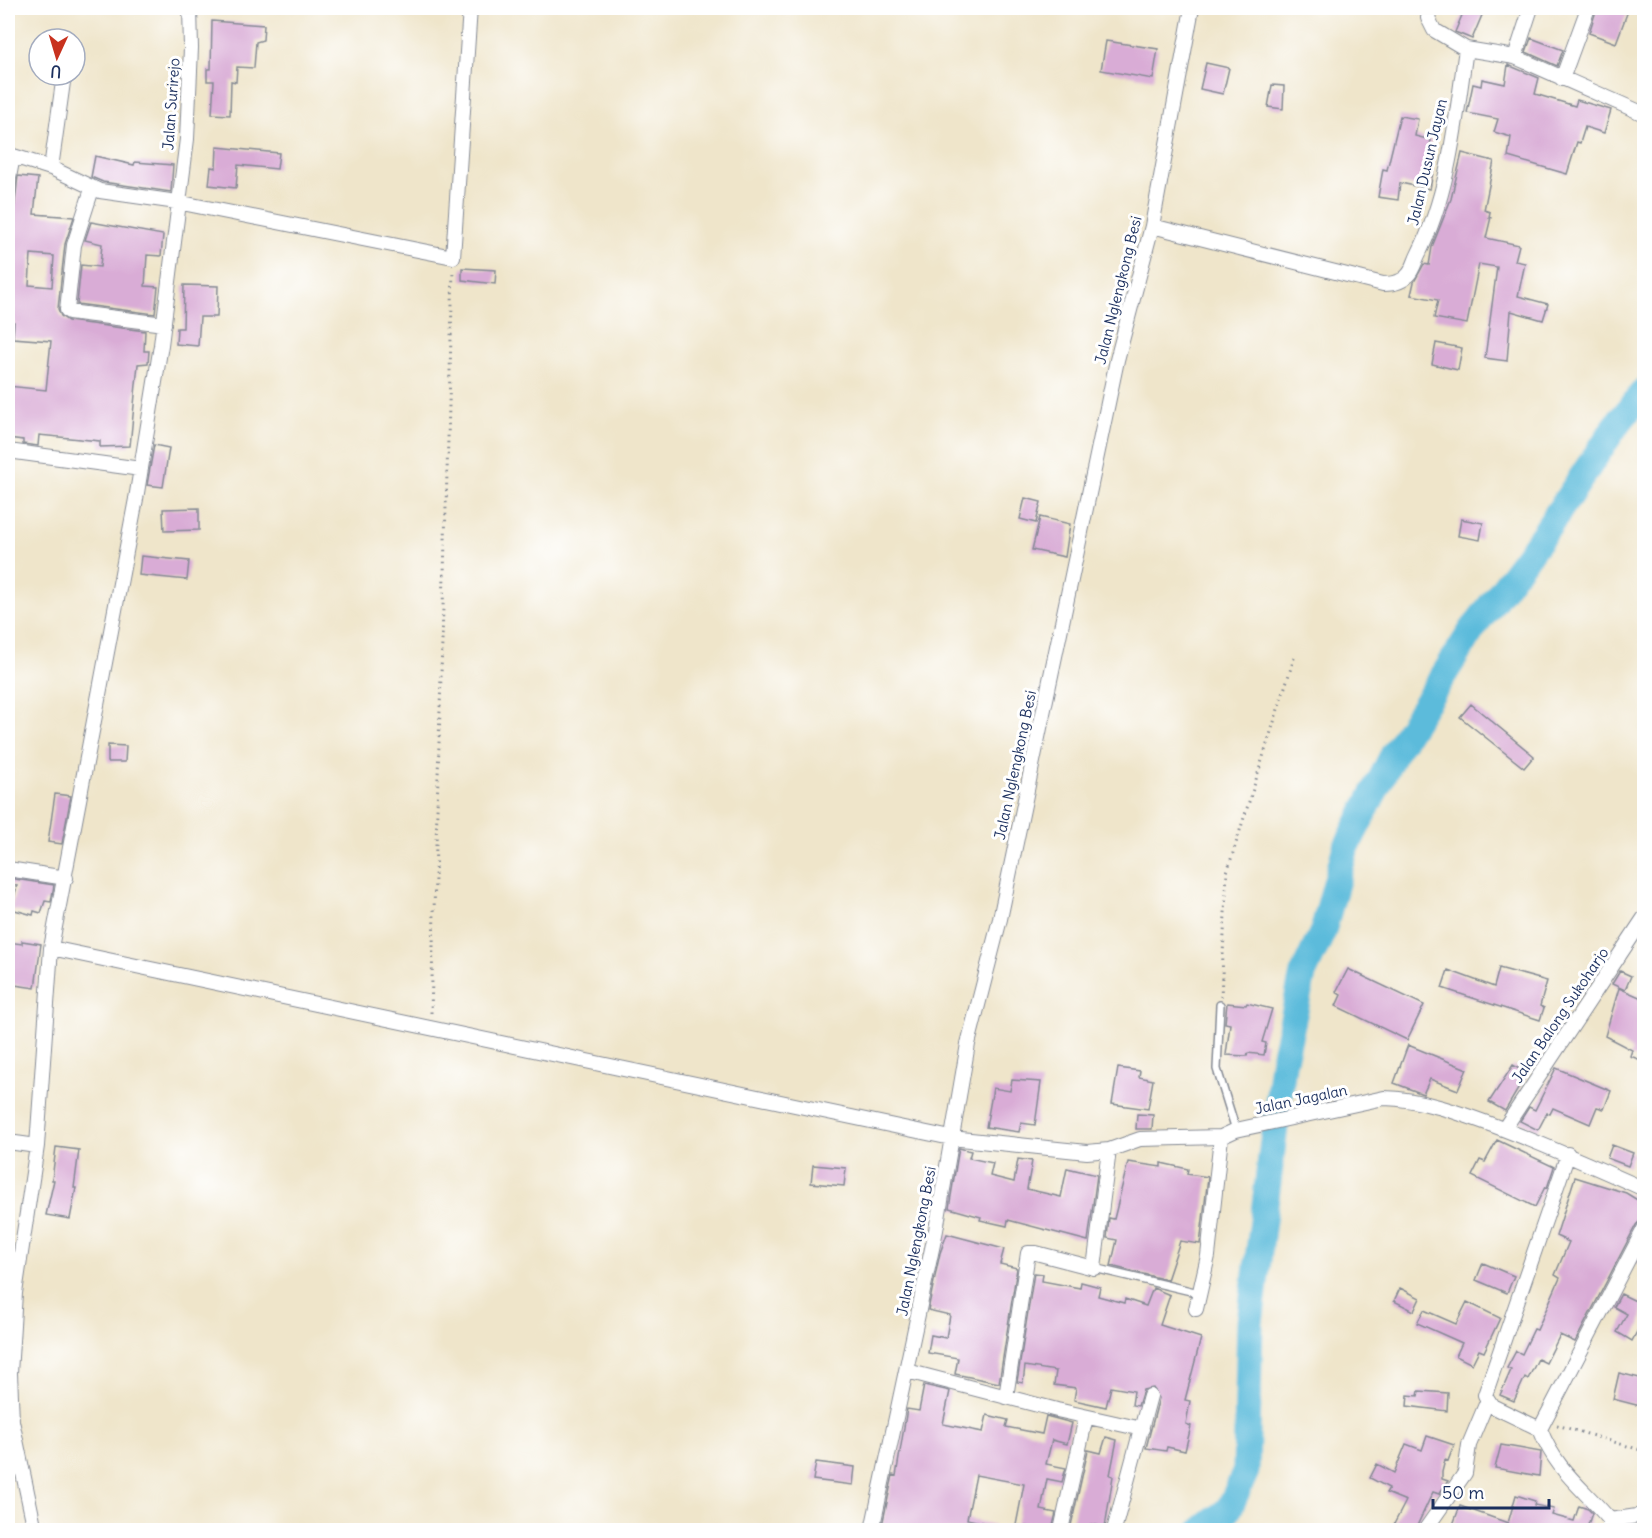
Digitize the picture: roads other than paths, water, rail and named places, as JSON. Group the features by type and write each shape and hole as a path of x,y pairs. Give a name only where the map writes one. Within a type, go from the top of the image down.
{"street":[{"name":"Jalan Surirejo","path":"33,1530 12,1421 10,1373 15,1293 37,1146 51,948 66,878 141,469 164,324 177,202 187,139 191,48 190,8"},
{"path":"8,183 13,156 51,168 92,189 177,202 453,257 470,8"},
{"name":"Jalan Nglengkong Besi","path":"872,1530 946,1177 968,1044 1000,919 1116,360 1152,226 1192,8"},
{"path":"1430,8 1428,18 1434,30 1466,49 1515,57 1644,114"},
{"path":"1515,57 1531,8"},
{"path":"1562,79 1588,8"},
{"name":"Jalan Dusun Jayan","path":"1152,226 1383,284 1400,281 1408,276 1413,267 1434,217 1456,119 1466,49"},
{"path":"51,168 62,87"},
{"path":"92,189 74,245 67,310 164,324"},
{"path":"8,451 141,469"},
{"path":"8,868 66,878"},
{"name":"Jalan Balong Sukoharjo","path":"1504,1129 1644,918"},
{"name":"Jalan Jagalan","path":"51,948 951,1138 1087,1152 1109,1150 1140,1139 1221,1137 1236,1130 1384,1098 1453,1110 1568,1154 1644,1189"},
{"path":"1196,1309 1208,1256 1221,1137"},
{"path":"8,1142 37,1146"},
{"path":"1006,1397 1028,1253 1094,1268 1109,1150"},
{"path":"1425,1530 1465,1473 1469,1445 1487,1402 1485,1395 1568,1154"},
{"path":"1644,1229 1542,1425 1549,1452 1568,1478 1609,1525 1644,1515"},
{"path":"907,1371 1142,1429"},
{"path":"1114,1530 1150,1396"},
{"path":"1487,1402 1542,1425"},
{"path":"1061,1530 1086,1417"}],"lane":[{"path":"1220,1005 1217,1069 1236,1130"},
{"path":"1094,1268 1199,1293"}],"waterway":[{"path":"1202,1530 1229,1509 1246,1471 1250,1322 1283,1064 1303,974 1323,931 1345,850 1393,755 1472,630 1545,532 1615,427 1644,391"}]}
